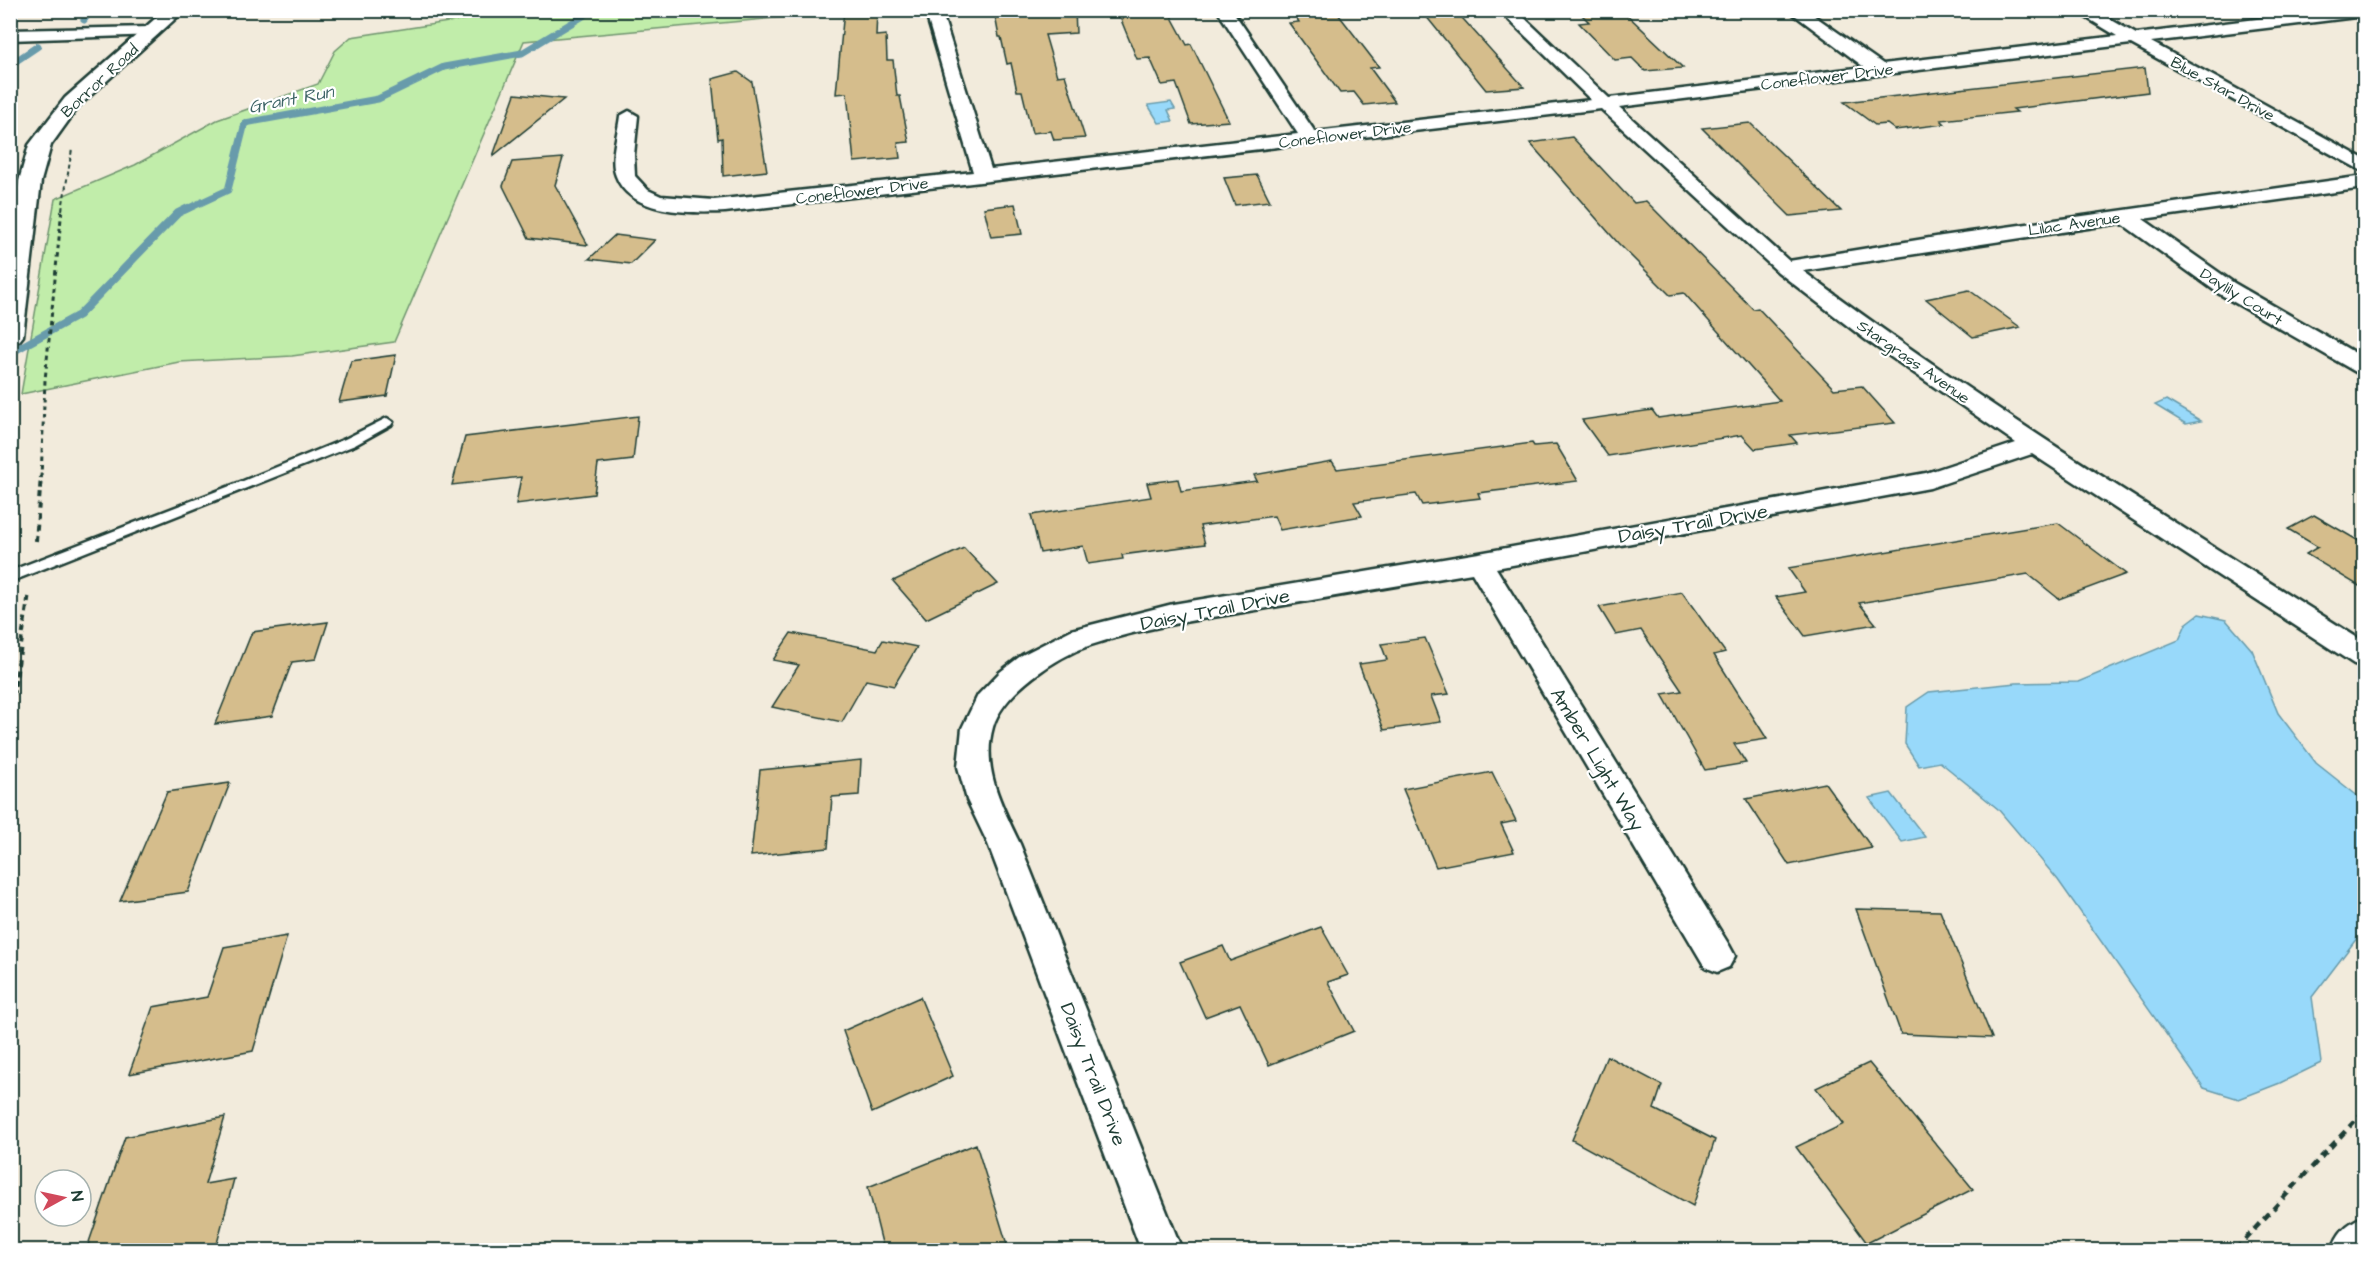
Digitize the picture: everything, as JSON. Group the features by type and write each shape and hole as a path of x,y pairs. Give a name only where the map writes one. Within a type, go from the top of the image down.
{"street":[{"path":"151,32 176,10"},
{"path":"933,10 984,176"},
{"path":"1224,10 1310,138"},
{"name":"Stargrass Avenue","path":"1506,10 1785,268 1874,335 2035,445 2364,656"},
{"path":"1795,10 1880,70"},
{"name":"Blue Star Drive","path":"2081,10 2364,165"},
{"name":"Coneflower Drive","path":"629,116 624,174 629,184 655,200 677,205 725,206 2364,11"},
{"name":"Borror Road","path":"10,35 151,32"},
{"name":"Borror Road","path":"10,336 30,181 40,146 72,102 151,32"},
{"name":"Lilac Avenue","path":"1785,268 2364,182"},
{"name":"Daylily Court","path":"2125,216 2226,288 2364,367"},
{"name":"Daisy Trail Drive","path":"1161,1251 1004,843 983,800 974,767 977,728 989,703 1010,680 1032,663 1081,637 1173,614 1479,562 1930,480 2035,445"},
{"name":"Amber Light Way","path":"1479,562 1717,956"},
{"path":"2356,1251 2364,1240"}],"lane":[{"path":"10,577 350,442 387,422"}],"path":[{"path":"46,364 68,160 75,141"},
{"path":"2235,1251 2364,1111"}],"green space":[{"path":"795,10 797,16 524,41 394,342 292,356 179,362 21,394 55,199 135,165 217,120 318,84 335,51 351,37 487,16 566,11"}],"water":[{"path":"1171,102 1175,109 1168,110 1173,121 1159,123 1148,105"},
{"path":"2166,400 2201,421 2186,424 2155,405"},
{"path":"2199,614 2226,620 2252,650 2278,713 2316,763 2364,801 2364,929 2312,997 2321,1063 2280,1083 2239,1099 2204,1088 2058,880 1998,809 1940,762 1919,766 1905,744 1907,707 1929,692 2016,683 2078,682 2179,640 2186,624"},
{"path":"1891,793 1925,837 1902,842 1869,798"}],"building":[{"path":"844,10 877,10 876,36 886,35 887,60 893,60 897,96 900,96 909,142 898,143 900,158 854,162 847,93 836,94"},
{"path":"994,10 1075,10 1076,33 1045,35 1057,76 1065,75 1085,138 1054,140 1051,131 1032,133 1022,91 1017,91 1011,63 1007,64"},
{"path":"1117,10 1168,10 1187,45 1191,44 1229,121 1191,124 1176,83 1162,85 1150,58 1137,59"},
{"path":"1291,10 1335,10 1379,67 1370,68 1395,102 1364,105 1354,92 1340,93 1289,23 1299,22"},
{"path":"1421,10 1455,10 1524,87 1486,90"},
{"path":"1577,10 1622,10 1683,68 1645,71 1632,58 1615,60 1579,23 1589,22"},
{"path":"2145,68 2148,92 2013,109 2017,112 1941,120 1945,124 1895,130 1887,124 1875,125 1844,102"},
{"path":"738,72 752,82 767,171 723,176 722,138 718,139 712,79"},
{"path":"515,94 564,99 493,156"},
{"path":"1750,123 1841,211 1790,216 1702,128"},
{"path":"1572,137 1634,203 1646,201 1753,309 1758,308 1834,389 1862,386 1895,423 1790,435 1797,443 1755,449 1742,435 1608,456 1582,420 1652,410 1658,418 1780,401 1684,293 1670,295 1618,243 1530,143"},
{"path":"563,158 555,185 588,245 529,238 503,186 512,162"},
{"path":"1257,175 1270,201 1235,205 1224,178"},
{"path":"1015,204 1022,234 991,237 984,208"},
{"path":"615,235 655,240 631,264 589,259"},
{"path":"1969,290 2020,327 1973,337 1926,299"},
{"path":"396,355 387,396 339,402 351,361"},
{"path":"638,416 633,460 598,464 594,494 516,504 521,477 452,485 465,437"},
{"path":"1532,443 1534,446 1556,444 1578,481 1478,493 1480,498 1422,505 1416,494 1354,502 1362,516 1280,530 1274,516 1200,526 1205,544 1122,555 1123,559 1088,564 1083,546 1040,553 1031,515 1151,497 1147,483 1178,479 1181,491 1257,481 1254,475 1332,461 1337,469"},
{"path":"2314,515 2364,544 2364,589 2306,554 2318,547 2288,529"},
{"path":"2058,523 2126,574 2059,599 2028,574 1859,603 1876,624 1805,636 1776,597 1805,592 1788,568"},
{"path":"964,548 998,584 926,619 893,581"},
{"path":"1682,592 1725,652 1714,655 1767,739 1734,744 1746,763 1705,770 1662,694 1682,691 1641,630 1616,635 1599,607"},
{"path":"328,622 316,659 292,662 272,716 215,724 252,632"},
{"path":"791,633 877,650 883,640 917,647 894,686 866,680 842,722 772,707 799,665 773,660"},
{"path":"1425,638 1449,694 1431,696 1441,722 1384,730 1359,664 1387,660 1381,644"},
{"path":"861,760 859,795 832,797 828,848 751,856 760,770"},
{"path":"1492,772 1516,821 1501,824 1514,852 1436,867 1403,789"},
{"path":"230,783 188,892 120,901 167,792"},
{"path":"1825,783 1872,848 1789,865 1746,799"},
{"path":"1856,909 1940,911 1992,1038 1901,1034"},
{"path":"1321,927 1348,975 1328,982 1354,1031 1269,1065 1240,1004 1205,1017 1180,962 1223,946 1230,961"},
{"path":"287,936 253,1051 129,1074 153,1007 207,997 224,947"},
{"path":"920,997 953,1076 872,1113 843,1031"},
{"path":"1607,1056 1662,1085 1654,1109 1715,1140 1693,1206 1572,1140"},
{"path":"1869,1063 1973,1189 1867,1243 1796,1147 1844,1124 1816,1088"},
{"path":"225,1117 205,1184 234,1179 215,1251 86,1251 125,1137"},
{"path":"976,1144 1009,1251 884,1251 868,1187"}],"waterway":[{"path":"84,20 91,10"},
{"name":"Grant Run","path":"185,210 228,190 245,123 378,99 444,67 522,53 593,10"},
{"path":"10,65 38,46"},
{"name":"Grant Run","path":"10,353 79,315 178,213 188,208"}]}
